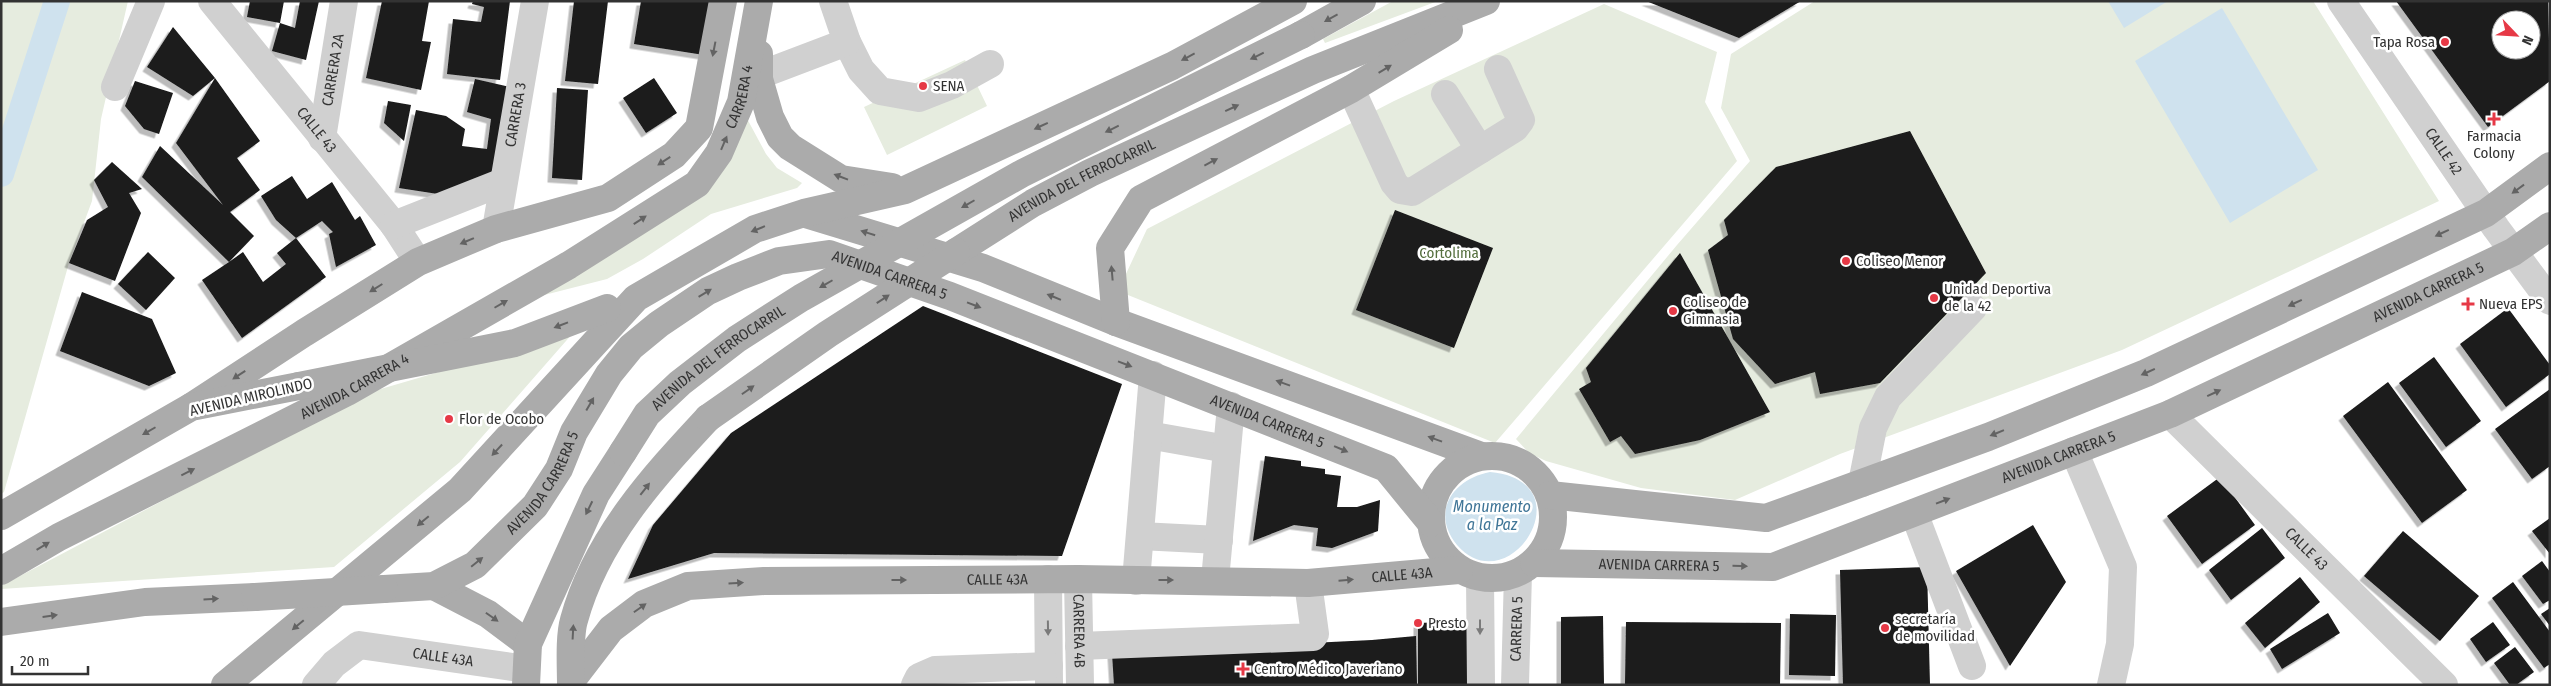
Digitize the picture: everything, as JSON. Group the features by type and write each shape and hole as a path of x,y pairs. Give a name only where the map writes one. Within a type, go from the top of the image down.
{"main road":[{"name":"CARRERA 4","path":"496,229 608,198 674,155 700,128 723,1"},
{"path":"225,685 460,490 636,298 755,229 804,213 906,190 1172,66 1293,1"},
{"name":"AVENIDA DEL FERROCARRIL","path":"527,666 596,494 647,414 680,383 737,339 801,298 1021,174 1301,35 1362,1"},
{"path":"1116,322 1110,248 1142,199 1351,89 1460,24 1480,4"},
{"name":"AVENIDA DEL FERROCARRIL","path":"571,683 574,621 596,563 622,519 708,418 828,334 1033,203 1099,169 1313,70 1480,4"},
{"name":"CARRERA 4","path":"697,184 720,153 741,102 758,6"},
{"path":"758,6 760,79 770,117 780,137 790,147 841,179 906,190"},
{"path":"1550,495 1766,518 1988,437 2146,373 2486,212 2550,166"},
{"name":"AVENIDA CARRERA 4","path":"1,571 59,537 347,392 569,265 697,184"},
{"path":"804,213 983,268 1116,322 1481,456"},
{"name":"AVENIDA CARRERA 5","path":"1526,568 1773,567 2170,414 2513,252 2550,226"},
{"path":"191,407 304,333 418,262 496,229"},
{"name":"AVENIDA CARRERA 5","path":"434,586 475,565 536,506 559,469 574,432 590,402 630,347 659,324 708,291 779,261 829,254 950,296 1386,468 1431,523"},
{"name":"AVENIDA MIROLINDO","path":"1,516 191,407 516,343 636,298"},
{"path":"1481,456 1502,456 1522,463 1539,476 1550,495 1554,513 1552,532 1545,549 1526,568 1499,579 1470,574 1445,557 1435,541 1431,523 1432,504 1441,482 1452,470 1466,461 1481,456"},
{"name":"CALLE 43A","path":"571,683 611,629 644,604 688,586 764,581 1048,579 1215,580 1308,583 1470,574"},
{"path":"1,622 145,602 434,586 488,614 527,666"}],"street":[{"path":"115,87 151,1"},
{"name":"CALLE 43","path":"212,1 394,225 418,262"},
{"name":"CARRERA 2A","path":"322,138 344,1"},
{"name":"CARRERA 3","path":"496,229 535,1"},
{"path":"833,1 847,42 861,70 880,91 920,98 952,85 990,64"},
{"name":"CALLE 42","path":"2341,1 2513,252 2550,301"},
{"path":"760,79 768,72 847,42"},
{"path":"1351,89 1394,183 1400,190 1412,192 1515,128 1521,120 1498,69"},
{"path":"1445,94 1480,150"},
{"path":"394,225 503,182"},
{"path":"1862,483 1873,428 1888,397 1973,308"},
{"path":"1136,580 1153,375"},
{"path":"1215,580 1231,406"},
{"name":"CALLE 43","path":"2170,414 2444,685"},
{"path":"1148,435 1227,449"},
{"path":"2074,451 2123,567 2120,644 2111,685"},
{"path":"1914,513 1972,666"},
{"path":"1140,536 1219,540"},
{"name":"CARRERA 5","path":"1515,685 1526,568"},
{"path":"1470,574 1481,685"},
{"name":"CARRERA 4B","path":"1048,579 1049,675"},
{"name":"CARRERA 4B","path":"1078,579 1080,685"},
{"path":"1079,646 1313,637 1315,634 1308,583"},
{"name":"CALLE 43A","path":"316,685 334,664 359,645 527,666"},
{"path":"915,685 919,677 935,670 987,677 1049,675"}],"green space":[{"path":"1,1 128,1 101,119 92,201 69,263 4,492 1,494"},
{"path":"1393,1 1438,1 1325,43 1323,39"},
{"name":"Unidad Deportiva de la 42","path":"1815,1 2313,1 2439,201 2122,350 1840,454 1735,500 1641,488 1546,461 1529,453 1516,439 1677,245 1750,161 1721,108 1731,54"},
{"name":"Cortolima","path":"1604,4 1717,52 1705,102 1737,161 1495,443 1118,291 1147,229 1394,101"},
{"path":"965,60 987,106 887,155 864,107"},
{"path":"744,113 766,154 777,168 802,183 797,188 711,214 643,259 607,279 509,304 704,196 725,167 735,148"},
{"path":"573,333 460,462 334,567 1,589 1,586 367,393"}],"water":[{"path":"2108,1 2168,1 2124,28"},
{"path":"2222,8 2318,170 2230,223 2135,61"},
{"name":"Monumento a la Paz","path":"1490,472 1519,480 1534,496 1536,515 1530,534 1516,551 1498,560 1477,559 1457,545 1449,533 1446,521 1446,509 1456,489 1477,476"}],"building":[{"path":"250,1 284,1 280,23 247,17"},
{"path":"300,1 319,1 306,60 272,51 280,23 295,28"},
{"path":"382,1 429,1 422,41 431,42 421,90 366,78"},
{"path":"473,1 510,1 500,80 447,74 453,19 481,22 484,7 472,4"},
{"path":"574,1 608,1 598,84 565,81"},
{"path":"641,1 712,1 704,55 634,44"},
{"path":"1646,1 1801,1 1739,38"},
{"path":"2396,1 2548,1 2550,81 2488,127"},
{"path":"173,27 215,78 193,96 147,67"},
{"path":"215,78 260,141 237,158 260,190 230,212 254,236 229,262 142,177 160,146 223,205 176,143"},
{"path":"654,78 677,113 646,133 623,98"},
{"path":"475,79 510,87 495,172 451,196 399,188 416,110 446,116 465,129 462,146 487,149 491,119 467,112"},
{"path":"135,81 173,93 159,134 144,129 125,106"},
{"path":"557,88 588,90 582,180 552,178"},
{"path":"388,101 411,105 404,141 384,123"},
{"name":"Coliseo Menor","path":"1910,131 1986,273 1880,383 1820,394 1815,372 1775,384 1733,339 1708,250 1728,235 1724,220 1776,167"},
{"path":"112,162 142,189 129,193 141,213 115,281 69,263 87,220 108,207 94,180"},
{"path":"292,176 307,199 332,182 355,220 360,216 376,245 336,267 329,234 333,232 322,221 296,238 276,220 261,196"},
{"name":"Cortolima","path":"1395,210 1493,248 1454,348 1356,310"},
{"path":"296,238 326,277 242,338 202,280 243,252 263,282 286,264 277,253"},
{"path":"148,252 175,278 146,310 118,284"},
{"name":"Coliseo de Gimnasia","path":"1680,253 1770,412 1700,440 1635,454 1621,436 1610,442 1579,389 1591,382 1586,368"},
{"path":"82,292 152,319 176,373 149,386 60,351"},
{"path":"923,306 1122,384 1062,556 714,553 628,579 653,525 731,433"},
{"path":"2508,308 2550,365 2550,374 2506,407 2460,344"},
{"path":"2434,357 2481,421 2446,447 2399,383"},
{"path":"2388,382 2467,490 2422,523 2343,416"},
{"path":"2550,389 2550,466 2532,479 2495,429"},
{"path":"1265,456 1301,461 1301,466 1325,469 1325,474 1341,476 1337,507 1357,507 1380,500 1378,531 1332,548 1316,546 1318,528 1294,525 1253,541"},
{"path":"2220,477 2255,525 2202,564 2167,516"},
{"path":"2550,518 2550,554 2532,531"},
{"path":"2033,525 2066,582 2010,666 1956,571"},
{"path":"2262,528 2285,558 2231,600 2209,570"},
{"path":"2403,531 2479,596 2440,641 2364,576"},
{"path":"2542,561 2550,572 2550,600 2543,604 2522,576"},
{"name":"secretaría de movilidad","path":"1927,567 1930,685 1843,685 1840,570"},
{"path":"2300,577 2320,602 2265,648 2245,623"},
{"path":"2513,582 2550,632 2550,664 2544,668 2492,598"},
{"path":"2550,608 2550,626 2541,614"},
{"path":"2328,613 2340,633 2282,669 2270,649"},
{"path":"1790,614 1836,615 1835,676 1789,675"},
{"path":"1603,616 1604,685 1561,685 1561,617"},
{"path":"1469,621 1468,685 1418,685 1418,623"},
{"path":"1626,622 1781,623 1780,685 1625,685"},
{"path":"2493,622 2510,645 2486,662 2470,639"},
{"name":"Centro Médico Javeriano","path":"1416,636 1417,685 1114,685 1112,653 1372,640"},
{"path":"2515,647 2534,672 2516,685 2510,685 2494,663"}],"waterway":[{"path":"1,174 57,1"}],"place":[{"name":"Tapa Rosa","path":"2445,42"},
{"name":"SENA","path":"923,86"},
{"name":"Farmacia Colony","path":"2494,119"},
{"name":"Coliseo Menor","path":"1846,261"},
{"name":"Unidad Deportiva de la 42","path":"1934,298"},
{"name":"Nueva EPS","path":"2468,304"},
{"name":"Coliseo de Gimnasia","path":"1673,311"},
{"name":"Flor de Ocobo","path":"449,419"},
{"name":"Presto","path":"1418,623"},
{"name":"secretaría de movilidad","path":"1885,628"},
{"name":"Centro Médico Javeriano","path":"1243,669"}]}
